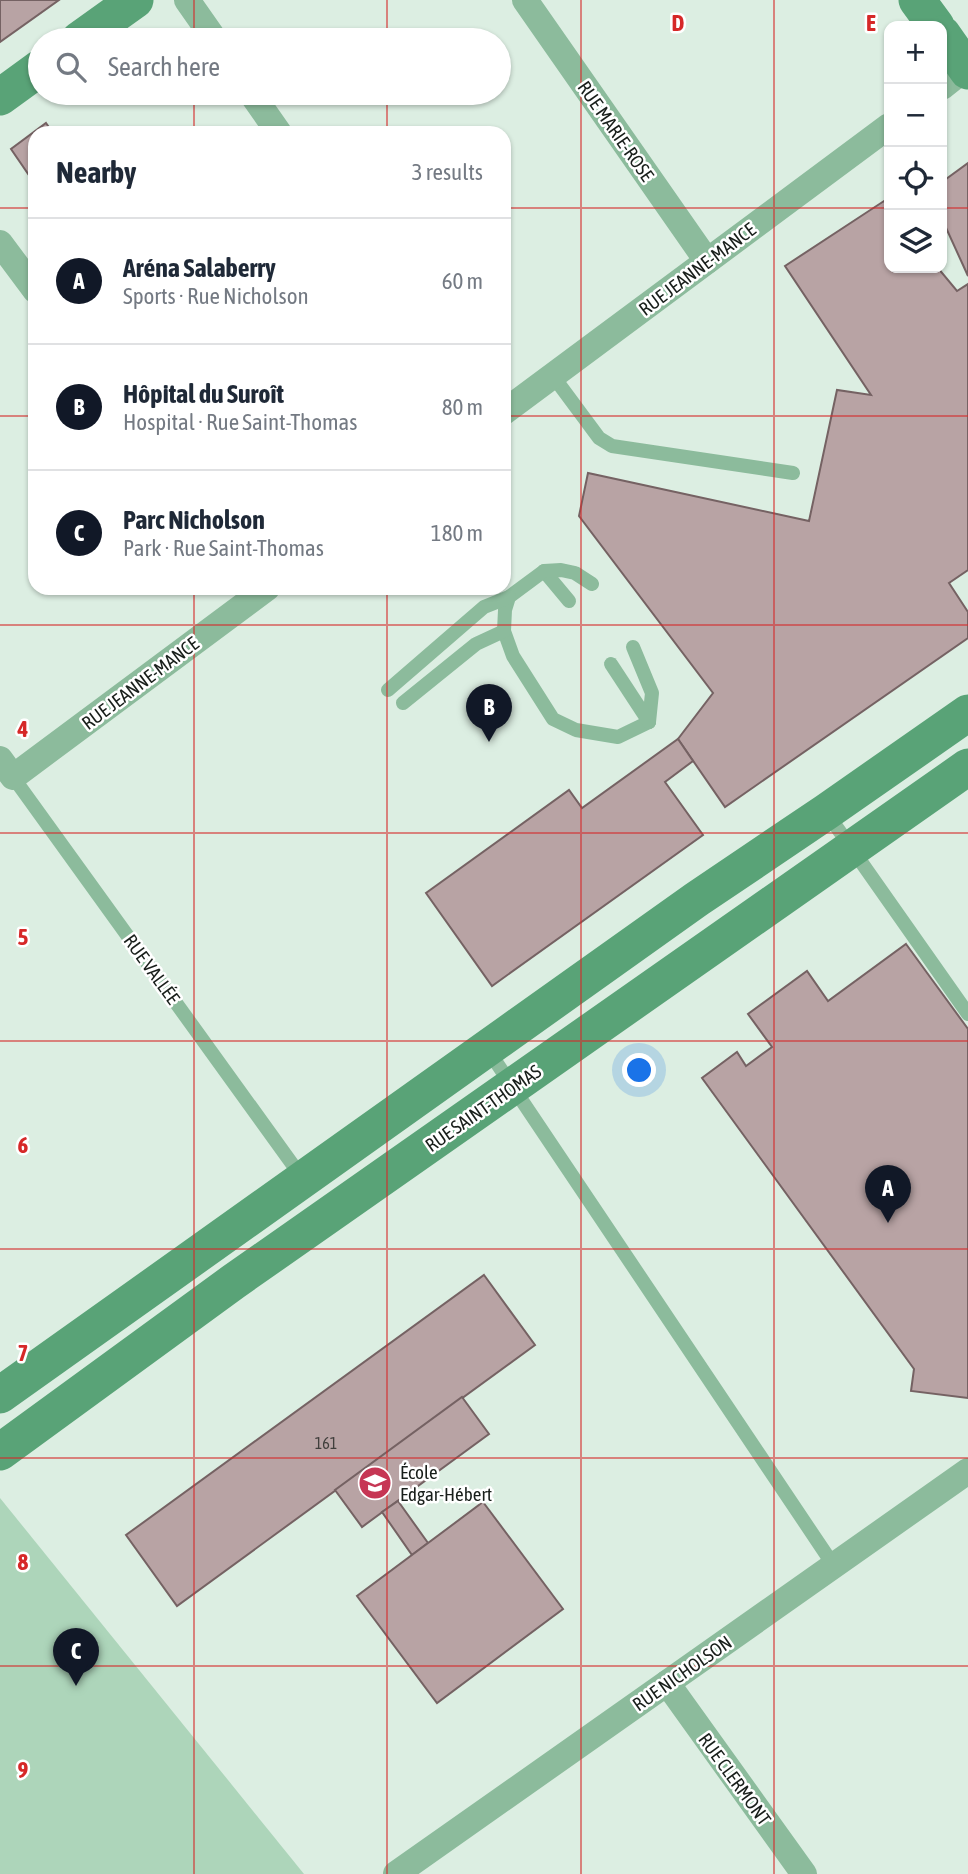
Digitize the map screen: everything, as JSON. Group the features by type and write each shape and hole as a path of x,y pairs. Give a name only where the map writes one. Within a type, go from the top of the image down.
{"street":[{"path":"96,28 135,0"},
{"path":"187,0 207,28"},
{"name":"RUE MARIE-ROSE","path":"525,0 707,261"},
{"path":"917,0 932,21"},
{"path":"947,46 959,75"},
{"path":"0,97 28,77"},
{"path":"259,105 274,126"},
{"name":"RUE JEANNE-MANCE","path":"511,407 884,130"},
{"path":"0,243 28,281"},
{"name":"RUE JEANNE-MANCE","path":"7,768 255,595"},
{"path":"0,1395 697,899 968,713"},
{"name":"RUE SAINT-THOMAS","path":"0,1452 233,1282 968,767"},
{"name":"RUE NICHOLSON","path":"396,1874 968,1471"},
{"name":"RUE CLERMONT","path":"667,1684 804,1874"}],"lane":[{"path":"553,376 599,438 612,446 793,473"},
{"path":"388,690 484,607 509,597 544,571 575,573 592,584"},
{"path":"544,571 569,601"},
{"path":"509,597 504,631 513,656 553,719 576,730 618,737 649,722"},
{"path":"402,703 476,645 504,631"},
{"path":"634,647 652,693 649,722"},
{"path":"611,664 649,722"},
{"name":"RUE VALLÉE","path":"7,768 304,1180"},
{"path":"826,812 968,1014"},
{"path":"487,1049 834,1566"}],"green space":[{"path":"0,1498 304,1874 0,1874"}],"building":[{"path":"0,0 59,0 0,42"},
{"path":"28,136 28,174 11,149"},
{"path":"968,163 968,276 947,230 947,178"},
{"path":"884,201 884,273 942,273 957,291 968,284 968,570 949,583 968,612 968,638 725,807 678,739 713,693 579,516 588,473 809,521 837,390 871,395 785,266"},
{"path":"678,739 693,761 665,782 703,835 492,986 426,893 569,790 582,808"},
{"path":"906,944 968,1029 968,1398 911,1391 914,1369 702,1078 737,1052 746,1066 772,1047 748,1014 807,971 828,1001"},
{"name":"École Edgar-Hébert","path":"484,1275 535,1345 177,1606 126,1535"},
{"path":"462,1397 489,1434 362,1527 335,1490"},
{"path":"398,1501 428,1543 412,1555 382,1512"},
{"path":"483,1502 563,1609 437,1703 357,1596"}],"place":[{"name":"Hôpital du Suroît","path":"489,742"},
{"name":"Aréna Salaberry","path":"888,1223"},
{"name":"École Edgar-Hébert","path":"375,1483"},
{"name":"Parc Nicholson","path":"76,1686"}]}
